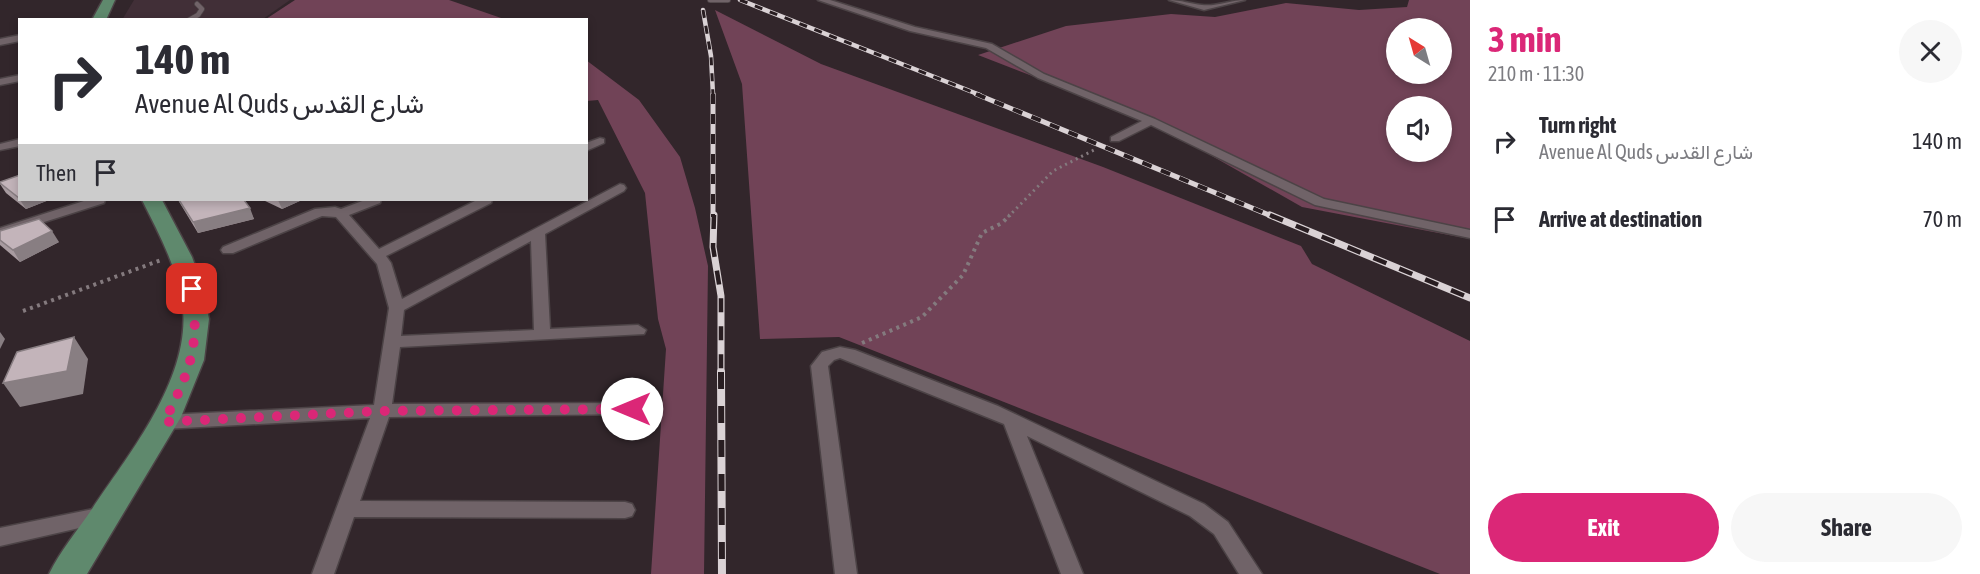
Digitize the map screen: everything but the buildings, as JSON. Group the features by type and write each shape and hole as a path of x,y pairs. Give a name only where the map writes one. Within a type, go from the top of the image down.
{"main road":[{"path":"100,18 109,0"},
{"path":"67,574 164,422 181,389 194,351 196,318 192,289 179,254 152,201"}],"street":[{"path":"822,0 913,29 989,46 1041,76 1151,121 1320,202 1470,234"},
{"path":"1173,0 1201,8 1241,0"},
{"path":"0,42 18,38"},
{"path":"0,82 18,78"},
{"path":"1115,139 1151,121"},
{"path":"588,147 600,141"},
{"path":"0,147 18,142"},
{"path":"397,308 620,188"},
{"path":"0,232 96,201"},
{"path":"341,214 373,201"},
{"path":"377,255 484,201"},
{"path":"228,250 320,212 335,211 341,214 384,263 397,308 382,411 348,509 322,574"},
{"path":"538,232 542,335"},
{"path":"392,342 638,330"},
{"path":"846,574 819,366 829,355 842,352 1011,420 1197,510 1221,528 1251,574"},
{"path":"164,422 382,411 632,409"},
{"path":"1011,420 1072,574"},
{"path":"348,509 625,510"},
{"path":"0,537 107,514"}],"lane":[{"path":"711,0 728,0"},
{"path":"193,18 202,9 197,4"}],"path":[{"path":"842,352 922,317 963,275 982,233 1002,223 1053,171 1096,149"},
{"path":"23,311 179,254"}],"shaded area":[{"path":"134,0 290,0 264,18 123,18"},
{"path":"295,0 449,0 501,18 268,18"},
{"path":"1409,0 1470,0 1470,239 1302,207 1152,122 978,55 1066,26 1171,14 1215,17 1286,3 1359,10 1407,7"},
{"path":"715,10 821,64 1103,167 1301,246 1312,264 1470,341 1470,574 1440,574 839,337 760,339 742,84"},
{"path":"588,62 639,100 680,157 695,208 708,266 704,574 651,574 666,349 658,319 645,193 598,100 588,101"}],"railway":[{"path":"740,0 980,95"},
{"path":"703,10 711,56 713,95"},
{"path":"976,94 1274,217"},
{"path":"713,95 713,217"},
{"path":"714,215 713,247 721,296 721,372"},
{"path":"1270,215 1470,298"},
{"path":"721,372 722,574"}],"route":[{"path":"192,289 196,318 194,351 181,389 164,422 382,411 632,409"}]}
